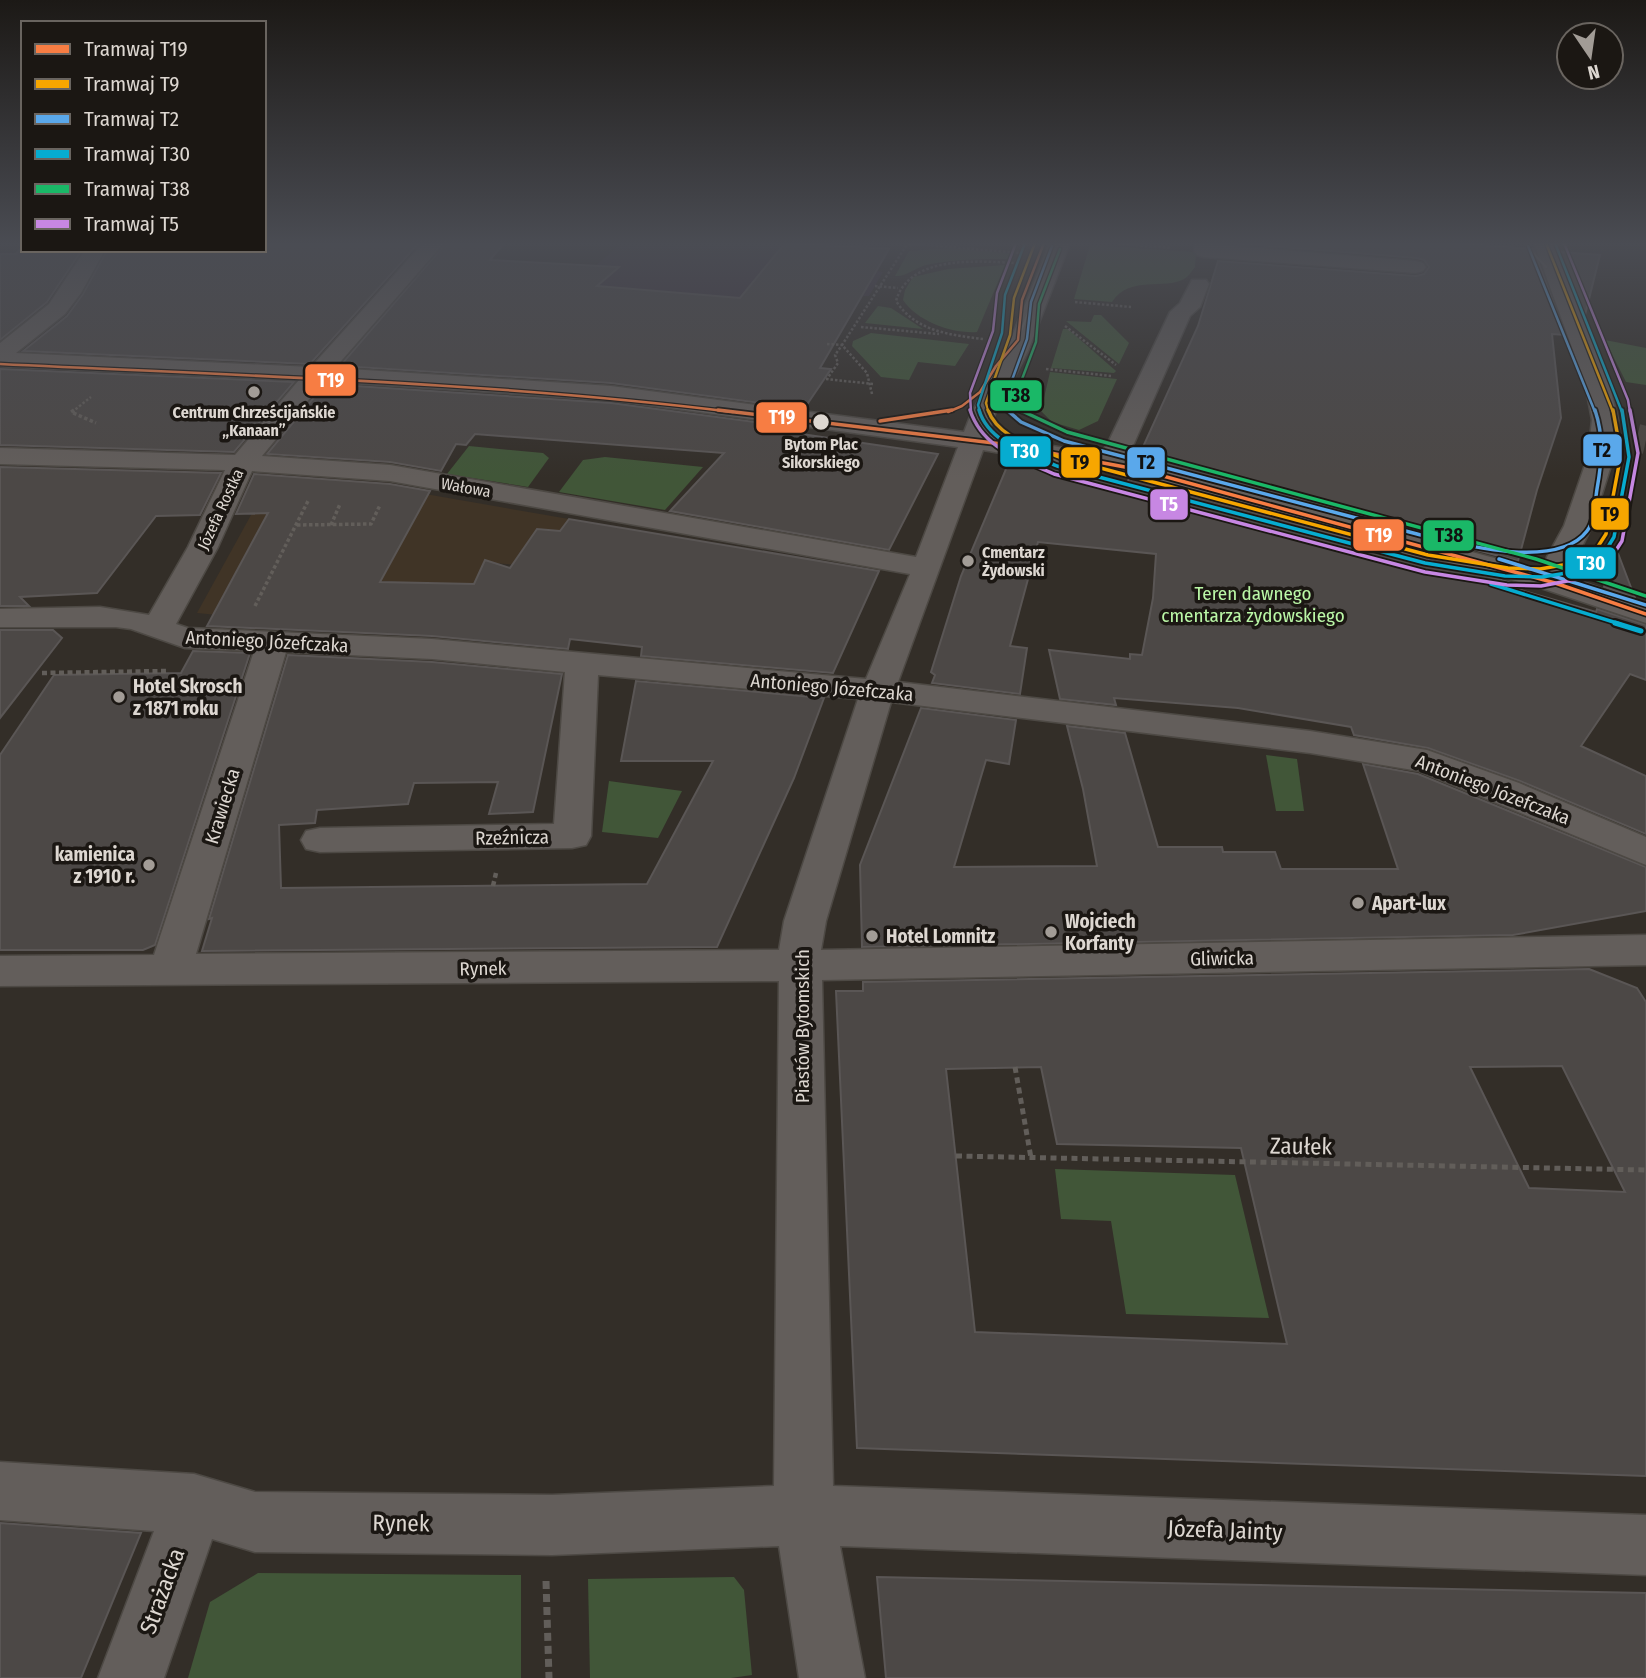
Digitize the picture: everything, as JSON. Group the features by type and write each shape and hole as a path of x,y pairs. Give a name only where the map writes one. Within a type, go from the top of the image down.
{"street":[{"path":"0,357 42,321"},
{"name":"Józefa Rostka","path":"158,627 216,522 242,463 365,321"},
{"name":"Piastów Bytomskich","path":"832,1678 804,1516 803,1159 799,965 805,920 878,690 927,568 983,414 1017,351 1029,321"},
{"path":"1107,462 1119,448 1177,321"},
{"path":"1555,583 1562,557 1578,526 1601,456 1616,435 1574,321"},
{"path":"0,357 611,393 973,440 1107,462 1555,583 1646,614"},
{"name":"Wałowa","path":"0,456 242,463 390,473 927,568"},
{"name":"Antoniego Józefczaka","path":"0,618 110,618 158,627 167,633 185,638 432,649 582,662 878,690 1297,740 1427,761 1506,791 1646,852"},
{"name":"Krawiecka","path":"170,970 273,643"},
{"name":"Rzeźnicza","path":"320,840 572,836 582,662"},
{"name":"Gliwicka","path":"799,965 1646,950"},
{"name":"Rynek","path":"0,971 799,965"},
{"name":"Rynek","path":"0,1491 194,1504 256,1522 552,1525 804,1516"},
{"name":"Strażacka","path":"131,1678 194,1504"},
{"name":"Józefa Jainty","path":"804,1516 1646,1545"}],"path":[{"path":"857,321 835,355 838,363 826,379 874,384"},
{"path":"918,321 954,335"},
{"path":"1061,326 1069,327 1125,372"},
{"path":"861,327 987,340"},
{"path":"827,344 842,345 870,376 874,384 868,401"},
{"path":"1038,368 1122,378"},
{"path":"83,391 91,397 71,412 85,419"},
{"path":"331,525 346,494"},
{"path":"296,525 371,524 385,494"},
{"path":"254,610 310,498"},
{"path":"42,673 170,671"},
{"path":"1015,1067 1031,1158"},
{"name":"Zaułek","path":"956,1156 1646,1170"},
{"path":"549,1678 546,1570 552,1525"}],"shaded area":[{"path":"298,477 345,480 569,519 560,532 537,529 520,553 523,558 519,565 493,563 474,584 363,581 280,621 197,613 267,486 296,480"}],"green space":[{"path":"911,321 923,329 865,323"},
{"path":"929,321 981,321 977,332 957,331"},
{"path":"1066,321 1107,321 1129,343 1119,364"},
{"path":"1063,329 1068,329 1116,371 1051,368"},
{"path":"871,333 969,344 955,366 918,362 909,380 881,377 852,346 853,341"},
{"path":"1605,340 1646,348 1646,385 1626,382"},
{"path":"1050,372 1117,379 1098,421 1079,430 1052,422 1041,411"},
{"path":"469,446 543,453 549,458 528,487 447,474"},
{"path":"605,457 703,467 665,510 559,492 583,460"},
{"path":"1266,755 1297,759 1304,811 1276,811"},
{"path":"609,781 682,791 658,838 602,832"},
{"path":"1055,1169 1235,1175 1269,1318 1126,1314 1111,1221 1061,1219"},
{"path":"258,1573 521,1575 521,1678 188,1678 210,1602"},
{"path":"734,1577 744,1590 752,1675 731,1678 590,1678 588,1579"}],"building":[{"path":"0,321 23,321 0,340"},
{"path":"60,321 348,321 310,364 23,351"},
{"path":"379,321 847,321 820,368 831,369 804,409 611,383 340,366"},
{"path":"1199,321 1560,321 1565,335 1552,334 1561,418 1537,490 1518,561 1137,460"},
{"path":"0,369 294,382 234,452 0,445"},
{"path":"325,384 611,403 792,427 788,432 938,454 889,550 670,511 724,453 475,434 466,445 456,444 441,471 390,462 267,454"},
{"path":"1009,462 1127,485 1129,478 1137,480 1512,583 1510,587 1596,612 1597,609 1646,625 1646,680 1630,674 1581,746 1646,776 1646,834 1520,781 1428,748 1354,735 1351,727 1238,708 1114,698 1116,705 1060,699 1049,650 1130,659 1130,654 1142,655 1153,598 1156,554 1038,542 1010,646 1027,648 1020,694 932,683 935,675 931,672 961,576"},
{"path":"0,467 221,473 200,515 156,516 97,593 20,597 29,606 0,606"},
{"path":"254,474 390,484 430,491 380,582 474,584 485,560 510,568 537,529 560,531 569,519 879,571 833,673 641,656 642,647 570,639 568,649 432,636 207,626 268,513 236,514"},
{"path":"1616,548 1635,598 1604,587"},
{"path":"0,630 53,630 62,638 0,718"},
{"path":"193,651 250,653 155,945 143,950 0,950 0,755 54,675 181,673"},
{"path":"288,655 432,662 562,674 533,812 489,814 498,782 414,783 408,804 317,810 315,823 279,825 281,888 647,884 713,761 621,761 636,681 824,698 794,778 717,947 202,951 212,918 209,919"},
{"path":"921,708 1016,720 1009,764 986,760 954,867 1097,866 1083,789 1067,726 1125,733 1158,847 1222,847 1223,852 1275,852 1281,869 1398,869 1363,764 1418,774 1646,867 1646,911 1513,935 862,947 860,865"},
{"path":"1589,969 1637,988 1646,1002 1646,1476 857,1448 836,991 863,991 863,982","holes":["1562,1066 1625,1192 1529,1188 1470,1067","1041,1067 1057,1144 1241,1148 1287,1344 975,1332 946,1069"]},
{"path":"0,1523 141,1533 81,1678 0,1678"},
{"path":"877,1577 1646,1593 1646,1678 886,1678"}],"tunnel":[{"path":"1637,438 1646,440"}],"tram line":[{"name":"T5","path":"994,321 993,331 970,393 969,406 976,427 996,448 1054,474 1425,572 1507,585 1541,586 1583,578 1609,561 1622,541 1638,453 1628,400 1596,321"},
{"name":"T30","path":"1003,321 1002,333 978,405 983,423 1002,441 1057,466 1425,563 1505,576 1542,577 1579,571 1603,555 1614,537 1629,457 1627,431 1620,403 1587,321"},
{"name":"T9","path":"1011,321 1010,335 986,403 991,418 1008,435 1059,457 1428,555 1508,568 1540,569 1574,563 1597,548 1606,534 1621,454 1612,407 1578,321"},
{"name":"T19","path":"880,421 944,413 962,406 980,392 996,366 1018,340 1020,321"},
{"path":"1019,337 1025,321"},
{"name":"T2","path":"1029,321 1027,339 1004,402 1013,417 1038,431 1064,441 1417,534 1469,546 1518,552 1562,547 1575,542 1586,533 1590,527 1603,455 1596,413 1559,321"},
{"name":"T38","path":"1038,321 1036,342 1013,403 1023,413 1067,432 1536,559 1646,596"},
{"name":"T19","path":"0,364 313,379 654,402 1002,444 1141,470 1555,583 1646,614"},
{"name":"T2","path":"1499,559 1646,605"},
{"name":"T30","path":"1491,584 1641,631"}],"place":[{"name":"Centrum Chrześcijańskie „Kanaan”","path":"254,392"},
{"name":"Bytom Plac Sikorskiego","path":"821,422"},
{"name":"Cmentarz Żydowski","path":"968,561"},
{"name":"Hotel Skrosch z 1871 roku","path":"119,697"},
{"name":"kamienica z 1910 r.","path":"149,865"},
{"name":"Apart-lux","path":"1358,903"},
{"name":"Wojciech Korfanty","path":"1051,932"},
{"name":"Hotel Lomnitz","path":"872,936"}],"park label":[{"name":"Teren dawnego cmentarza żydowskiego","path":"1253,604"}]}
